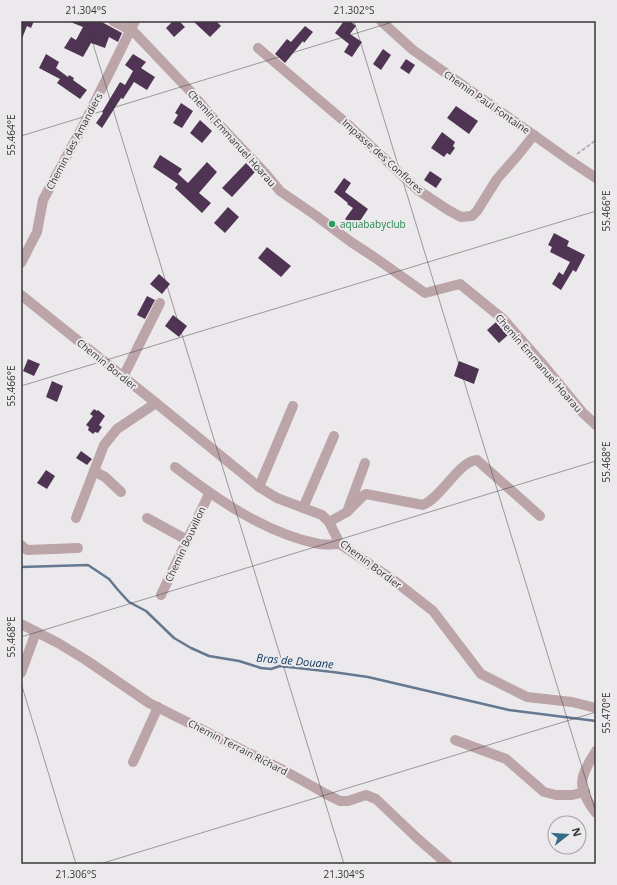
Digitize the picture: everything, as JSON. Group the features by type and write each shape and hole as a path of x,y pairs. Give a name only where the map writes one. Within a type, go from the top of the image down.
{"street":[{"name":"Chemin Emmanuel Hoarau","path":"113,21 132,26 134,32 190,90 211,116 280,191 425,293 460,284 502,320 583,413 596,425"},
{"name":"Chemin Paul Fontaine","path":"381,21 413,50 596,178"},
{"name":"Chemin des Amandiers","path":"21,263 37,232 43,200 83,126 132,26"},
{"name":"Impasse des Conflores","path":"258,48 345,122 418,190 461,217 472,216 477,211 497,179 534,135"},
{"name":"Chemin Bordier","path":"21,295 259,487 277,498 322,514 329,522 340,544 396,582 433,611 481,674 527,697 572,702 596,708"},
{"path":"124,377 160,303"},
{"path":"76,518 104,445 114,431 156,403"},
{"path":"259,487 293,406"},
{"path":"303,508 334,436"},
{"path":"329,522 347,512 366,494 423,505 434,499 471,460 477,460 540,516"},
{"path":"347,512 365,463"},
{"name":"Chemin Bouvillon","path":"175,467 209,494 267,528 320,544 340,544"},
{"path":"94,471 106,476 121,492"},
{"name":"Chemin Bouvillon","path":"161,595 209,494"},
{"path":"147,518 187,540"},
{"path":"21,545 27,550 78,548"},
{"name":"Chemin Terrain Richard","path":"21,624 86,660 148,703 287,772 340,801 348,802 366,795 376,799 447,864"},
{"path":"21,673 36,632"},
{"path":"133,762 158,707"},
{"path":"455,740 506,759 544,792 556,795 572,795 585,792"},
{"path":"596,751 585,769 581,782 588,802 596,813"}],"path":[{"path":"569,160 596,140"}],"building":[{"path":"21,21 34,21 31,28 27,26 21,41"},
{"path":"68,21 100,21 122,33 118,42 109,37 105,48 91,43 83,57 64,48 71,37 76,40 83,27"},
{"path":"173,21 179,21 185,27 174,37 166,28"},
{"path":"193,21 216,21 221,26 210,37"},
{"path":"344,21 350,21 356,26 350,34 362,42 352,57 344,52 349,44 335,33"},
{"path":"305,26 313,32 304,43 303,41 285,63 275,54 287,39 291,42"},
{"path":"383,49 391,55 381,70 373,64"},
{"path":"46,54 59,62 56,68 68,77 69,75 74,78 73,80 87,90 80,99 57,83 60,79 39,68"},
{"path":"133,54 146,62 141,68 155,77 147,90 134,82 123,99 121,98 102,128 96,123 120,82 125,85 133,71 125,65"},
{"path":"406,59 415,65 409,74 400,68"},
{"path":"181,103 193,111 182,128 173,123 178,115 175,113"},
{"path":"456,106 478,121 469,134 447,118"},
{"path":"200,120 212,131 202,143 190,133"},
{"path":"442,132 455,142 453,146 455,148 450,155 447,153 444,157 431,148"},
{"path":"160,155 182,169 178,174 188,183 207,162 217,172 199,193 211,203 202,213 175,188 178,184 153,167"},
{"path":"246,163 255,172 232,197 222,188"},
{"path":"430,171 442,179 436,188 424,180"},
{"path":"344,178 351,183 345,192 368,209 356,227 345,219 353,208 334,192"},
{"path":"228,207 239,217 225,233 214,223"},
{"path":"554,233 569,241 567,246 585,255 576,272 573,270 561,290 552,284 559,272 563,275 570,262 550,252 552,247 548,245"},
{"path":"267,247 291,266 281,277 258,258"},
{"path":"159,274 170,284 162,294 150,284"},
{"path":"147,296 155,300 145,319 137,315"},
{"path":"173,315 187,326 179,337 165,326"},
{"path":"496,322 508,335 499,343 487,330"},
{"path":"28,359 40,364 34,376 23,371"},
{"path":"459,361 479,369 474,384 454,376"},
{"path":"52,381 63,386 57,402 46,397"},
{"path":"94,409 97,411 98,410 105,416 99,425 102,427 98,433 95,432 93,434 88,430 89,427 86,425 93,416 90,414"},
{"path":"81,451 92,459 87,465 76,458"},
{"path":"46,470 55,476 47,489 37,483"}],"waterway":[{"name":"Bras de Douane","path":"21,567 88,565 109,579 129,602 146,611 174,638 209,656 239,661 261,668 271,669 280,666 368,677 509,710 596,721"}],"place":[{"name":"aquababyclub","path":"332,224"}]}
